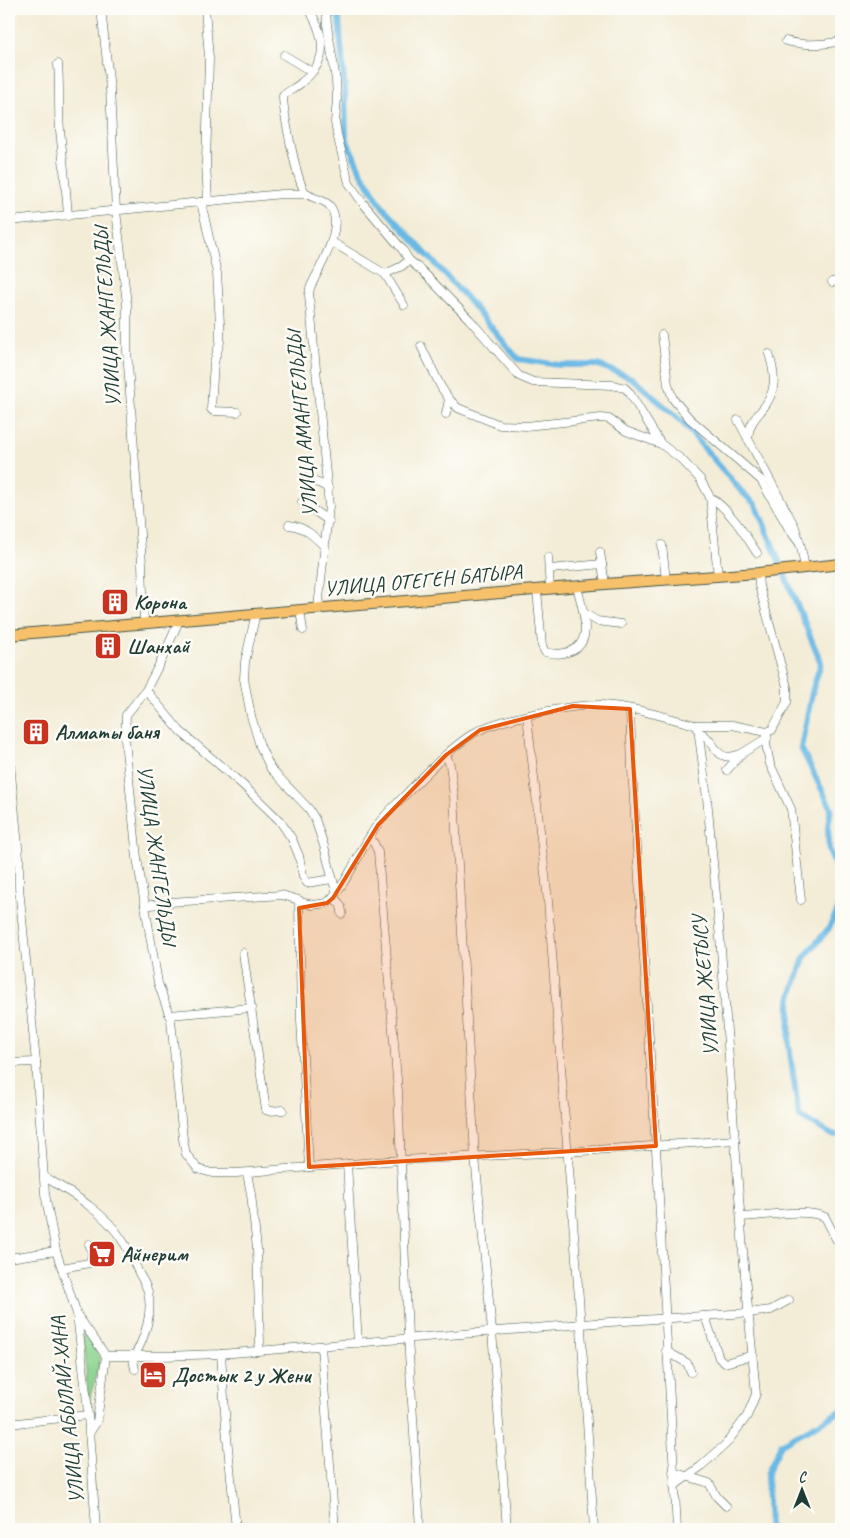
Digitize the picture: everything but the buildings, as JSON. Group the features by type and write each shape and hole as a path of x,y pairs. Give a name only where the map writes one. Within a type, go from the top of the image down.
{"main road":[{"name":"УЛИЦА ОТЕГЕН БАТЫРА","path":"9,635 576,586 758,573 841,564"}],"street":[{"name":"УЛИЦА ЖАНГЕЛЬДЫ","path":"101,9 110,89 116,211 127,304 127,350 142,563 144,623"},
{"path":"206,9 209,58 204,202 217,273 220,342 214,362 211,409 213,411 237,412"},
{"path":"9,221 282,194 306,194 298,176 287,131 283,96 303,82 322,57 323,50 318,28 309,9"},
{"path":"326,9 336,80 335,122 349,183 372,215 402,248 409,260 469,319 519,376 533,382 612,384 625,388 629,392 661,444 690,469 703,484 710,497 718,576"},
{"path":"318,28 327,26"},
{"path":"786,41 798,44 827,44 841,41"},
{"path":"284,55 312,72"},
{"path":"58,64 60,120 68,216"},
{"name":"УЛИЦА АМАНГЕЛЬДЫ","path":"306,194 328,203 332,209 335,222 332,242 310,288 309,295 328,488 329,521 318,608"},
{"path":"332,242 386,274 404,305"},
{"path":"386,274 409,260"},
{"path":"832,282 841,280"},
{"path":"662,335 668,385 672,399 690,419 761,480 789,529 800,544"},
{"path":"422,346 441,387 458,408 506,427 601,418 609,419 626,430 661,444"},
{"path":"748,439 750,424 767,402 775,378 769,354"},
{"path":"446,414 449,399"},
{"path":"738,420 795,527 804,568"},
{"path":"304,478 328,488"},
{"path":"710,497 718,502 735,522 757,553"},
{"path":"302,502 329,521"},
{"path":"289,525 297,526 314,535 325,547"},
{"path":"662,545 666,580"},
{"path":"600,552 605,584"},
{"path":"548,557 550,589"},
{"path":"550,569 602,564"},
{"path":"727,770 741,754 772,730 782,714 788,696 758,573"},
{"path":"537,590 542,646 545,652 564,654 575,651 582,643 586,630 584,613 576,586"},
{"path":"300,610 303,630"},
{"path":"256,613 245,662 244,679 251,716 260,746 271,769 309,809 315,819 324,846 334,895 341,906 342,914"},
{"path":"584,613 597,621 621,624"},
{"name":"УЛИЦА ЖАНГЕЛЬДЫ","path":"178,621 163,657 146,690 126,715 125,740 131,809 145,906 158,983 169,1015 186,1154 198,1169 203,1172 246,1173 400,1160 567,1152 735,1140"},
{"path":"146,690 180,731 280,821 292,839 304,880 307,883 315,883 332,879"},
{"path":"145,906 170,902 282,895 301,904 320,905 328,903 346,880 358,854 378,825 392,808 446,755 470,735 480,730 527,716 588,705 620,706 697,728 732,725 767,735"},
{"path":"630,709 676,1529"},
{"path":"527,716 548,901 594,1529"},
{"path":"697,728 705,734 721,755 729,757 741,754"},
{"name":"УЛИЦА ЖЕТЫСУ","path":"674,1486 726,1444 747,1416 756,1394 707,798 697,728"},
{"path":"767,735 770,764 791,809 801,900"},
{"name":"УЛИЦА АБЫЛАЙ-ХАНА","path":"9,753 13,840 36,1062 44,1177 49,1220 56,1251 77,1314 88,1415 96,1529"},
{"path":"446,755 450,765 454,796 475,1157 492,1331 507,1529"},
{"path":"369,839 374,843 378,852 392,1002 398,1091 408,1338 420,1529"},
{"path":"301,904 301,1020 309,1167"},
{"path":"243,953 266,1110 283,1110"},
{"path":"169,1015 252,1008"},
{"path":"9,1063 36,1062"},
{"path":"346,1164 358,1343"},
{"path":"246,1173 251,1194 257,1249 260,1342 258,1351"},
{"path":"44,1177 72,1193 101,1216 122,1239 144,1281 149,1299 148,1319 140,1345 134,1355 135,1369"},
{"path":"741,1217 804,1212 820,1214 826,1217 836,1239"},
{"path":"62,1268 89,1262 92,1259 89,1244"},
{"path":"9,1258 56,1251"},
{"path":"106,1356 221,1354 580,1324 748,1313 771,1310 789,1300"},
{"path":"77,1314 106,1356 97,1420 89,1434"},
{"path":"705,1316 722,1362 725,1363 753,1355"},
{"path":"321,1346 335,1529"},
{"path":"666,1351 687,1363 692,1372"},
{"path":"221,1354 236,1529"},
{"path":"9,1424 88,1415"},
{"path":"673,1472 709,1483 717,1498 726,1506"}],"highlighted area":[{"path":"573,706 630,709 656,1146 309,1167 299,908 327,903 333,898 378,825 446,755 480,730"}],"green space":[{"path":"82,1330 101,1357 89,1401"}],"waterway":[{"path":"338,9 345,92 346,139 362,174 382,206 463,294 518,359 559,365 598,365 632,378 682,422 741,491 756,505 821,663 813,688 801,748 831,808 828,827 829,850 841,887"},
{"path":"841,904 829,928 804,958 790,999 789,1045 799,1116 832,1135 841,1135"},
{"path":"769,1529 767,1474 781,1444 841,1411"}],"place":[{"name":"Корона","path":"115,602"},
{"name":"Шанхай","path":"108,646"},
{"name":"Алматы баня","path":"36,732"},
{"name":"Айнерим","path":"102,1254"},
{"name":"Достык 2 у Жени","path":"153,1375"}]}
